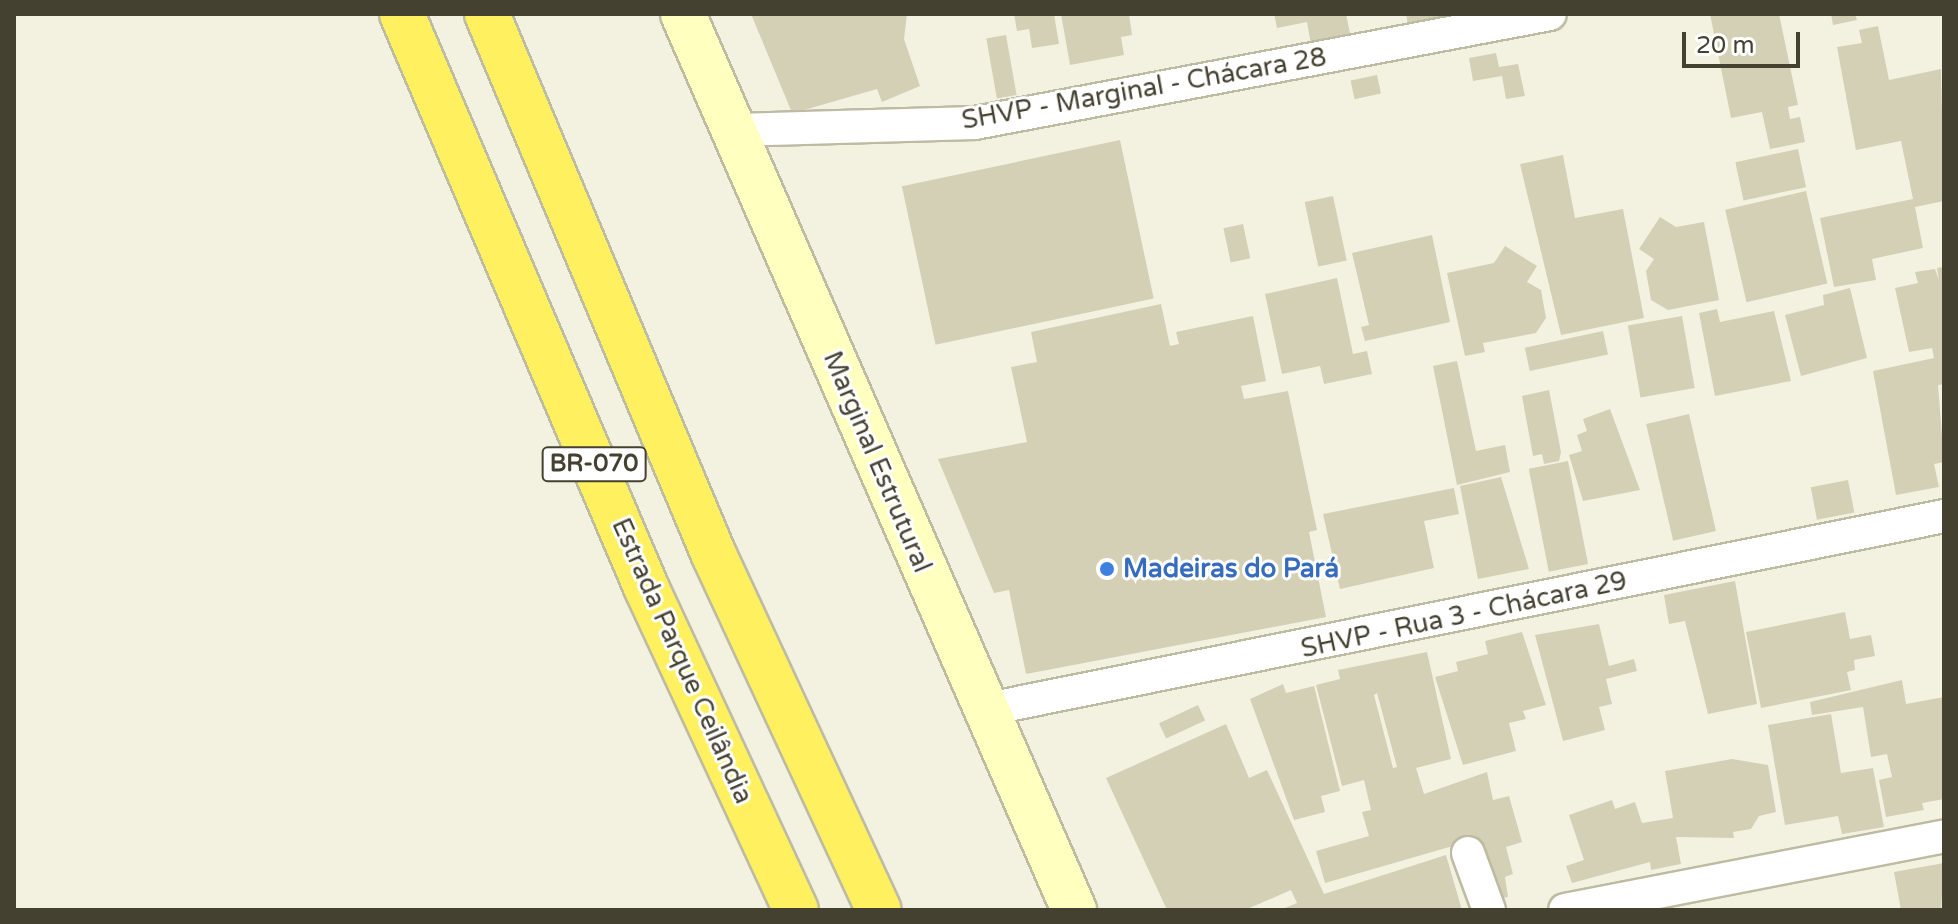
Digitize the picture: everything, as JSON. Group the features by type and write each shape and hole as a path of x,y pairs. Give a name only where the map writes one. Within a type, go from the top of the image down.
{"highway":[{"name":"Estrada Parque Ceilândia","path":"402,14 646,587 796,910"},
{"name":"BR-070","path":"487,14 714,555 879,910"}],"main road":[{"name":"Marginal Estrutural","path":"683,14 983,710 1074,910"}],"street":[{"name":"SHVP - Marginal - Chácara 28","path":"735,130 975,123 1550,14"},
{"name":"SHVP - Rua 3 - Chácara 29","path":"983,710 1944,516"},
{"path":"1565,910 1944,836"},
{"path":"1468,853 1489,910"}],"building":[{"path":"751,14 907,14 904,39 920,86 882,102 877,89 804,110 816,139 805,144"},
{"path":"1014,14 1054,14 1059,44 1032,48 1029,29 1017,31"},
{"path":"1061,14 1129,14 1132,35 1121,37 1124,55 1070,65"},
{"path":"1274,14 1346,14 1351,38 1311,45 1307,22 1277,28"},
{"path":"1406,14 1465,14 1408,25"},
{"path":"1710,14 1779,14 1798,105 1788,107 1790,119 1800,117 1805,142 1770,149 1762,112 1731,118"},
{"path":"1831,14 1855,14 1857,20 1833,25"},
{"path":"1878,26 1889,80 1941,69 1944,201 1915,207 1923,248 1872,259 1876,280 1834,287 1820,218 1913,199 1901,141 1856,150 1837,47 1862,43 1859,30"},
{"path":"1006,35 1017,95 997,99 986,38"},
{"path":"1496,53 1499,67 1518,64 1525,96 1506,99 1502,76 1473,81 1469,58"},
{"path":"1377,75 1381,94 1355,99 1351,81"},
{"path":"1120,140 1154,298 936,345 902,186"},
{"path":"1798,149 1806,187 1744,200 1735,162"},
{"path":"1563,155 1575,218 1623,209 1644,318 1561,335 1520,164"},
{"path":"1806,191 1827,284 1746,302 1725,210"},
{"path":"1333,196 1347,261 1318,267 1305,202"},
{"path":"1660,217 1676,227 1704,222 1719,300 1668,310 1651,300 1646,271 1654,259 1639,249"},
{"path":"1243,224 1250,258 1231,262 1223,228"},
{"path":"1432,235 1450,322 1365,341 1361,327 1369,325 1352,253"},
{"path":"1505,246 1537,266 1527,282 1541,290 1546,318 1536,333 1483,343 1485,352 1465,356 1447,273 1494,263"},
{"path":"1944,267 1944,384 1938,385 1944,462 1934,464 1939,487 1896,495 1873,371 1934,358 1932,348 1909,352 1895,288 1918,283 1915,272 1935,269 1939,280 1937,268"},
{"path":"1337,278 1353,354 1367,351 1372,374 1324,384 1320,366 1282,374 1265,294"},
{"path":"1850,288 1867,358 1801,376 1785,315 1824,305 1823,295"},
{"path":"1161,304 1170,346 1179,344 1176,332 1253,316 1266,381 1241,386 1244,399 1288,391 1317,530 1309,532 1326,617 1026,674 1009,590 994,593 938,459 1027,442 1011,367 1037,362 1031,332"},
{"path":"1717,309 1720,322 1774,311 1791,381 1715,396 1699,313"},
{"path":"1682,316 1695,388 1641,397 1628,326"},
{"path":"1603,331 1608,354 1530,371 1525,348"},
{"path":"1457,361 1476,451 1505,445 1510,472 1457,485 1433,366"},
{"path":"1549,390 1561,452 1559,461 1544,464 1542,454 1533,456 1522,396"},
{"path":"1610,409 1640,490 1583,501 1569,455 1582,451 1577,435 1587,431 1583,419"},
{"path":"1689,414 1716,531 1673,541 1646,424"},
{"path":"1568,461 1588,564 1549,572 1529,469"},
{"path":"1501,477 1529,569 1478,579 1460,486"},
{"path":"1848,480 1854,512 1817,520 1811,487"},
{"path":"1454,488 1459,514 1424,521 1434,568 1340,589 1323,514"},
{"path":"1735,581 1757,704 1708,714 1685,621 1669,624 1664,595"},
{"path":"1845,612 1850,639 1871,635 1875,656 1854,660 1855,670 1847,672 1851,690 1761,708 1746,632"},
{"path":"1599,624 1609,666 1634,659 1637,671 1606,679 1612,704 1599,707 1605,730 1563,741 1535,635"},
{"path":"1522,632 1546,705 1523,711 1526,719 1509,723 1516,751 1463,765 1435,677 1458,671 1456,662 1488,654 1485,641"},
{"path":"1427,652 1451,759 1416,768 1424,794 1487,772 1493,800 1509,796 1522,842 1506,847 1513,874 1505,877 1508,897 1493,900 1477,839 1325,883 1316,851 1369,836 1362,812 1371,810 1364,780 1342,786 1316,685 1340,679 1338,670","holes":["1377,693 1397,767 1393,768 1374,695"]},
{"path":"1902,680 1906,704 1944,697 1944,799 1922,803 1924,810 1886,817 1879,780 1892,777 1887,754 1871,757 1863,707 1812,715 1810,702"},
{"path":"1283,684 1286,693 1314,686 1340,791 1321,796 1325,812 1294,820 1250,699"},
{"path":"1198,705 1205,720 1166,739 1159,723"},
{"path":"1831,714 1841,773 1873,768 1884,827 1842,834 1838,816 1785,825 1768,725"},
{"path":"1226,724 1249,778 1267,770 1324,894 1446,855 1462,910 1280,910 1297,903 1291,890 1245,910 1167,910 1106,778"},
{"path":"1732,759 1768,765 1776,812 1759,816 1751,829 1733,832 1734,838 1676,837 1681,864 1651,870 1650,862 1572,883 1566,866 1584,860 1569,815 1612,800 1615,809 1635,802 1642,823 1673,818 1665,771"},
{"path":"1944,863 1941,910 1901,910 1894,872"}],"place":[{"name":"Madeiras do Pará","path":"1107,569"}]}
